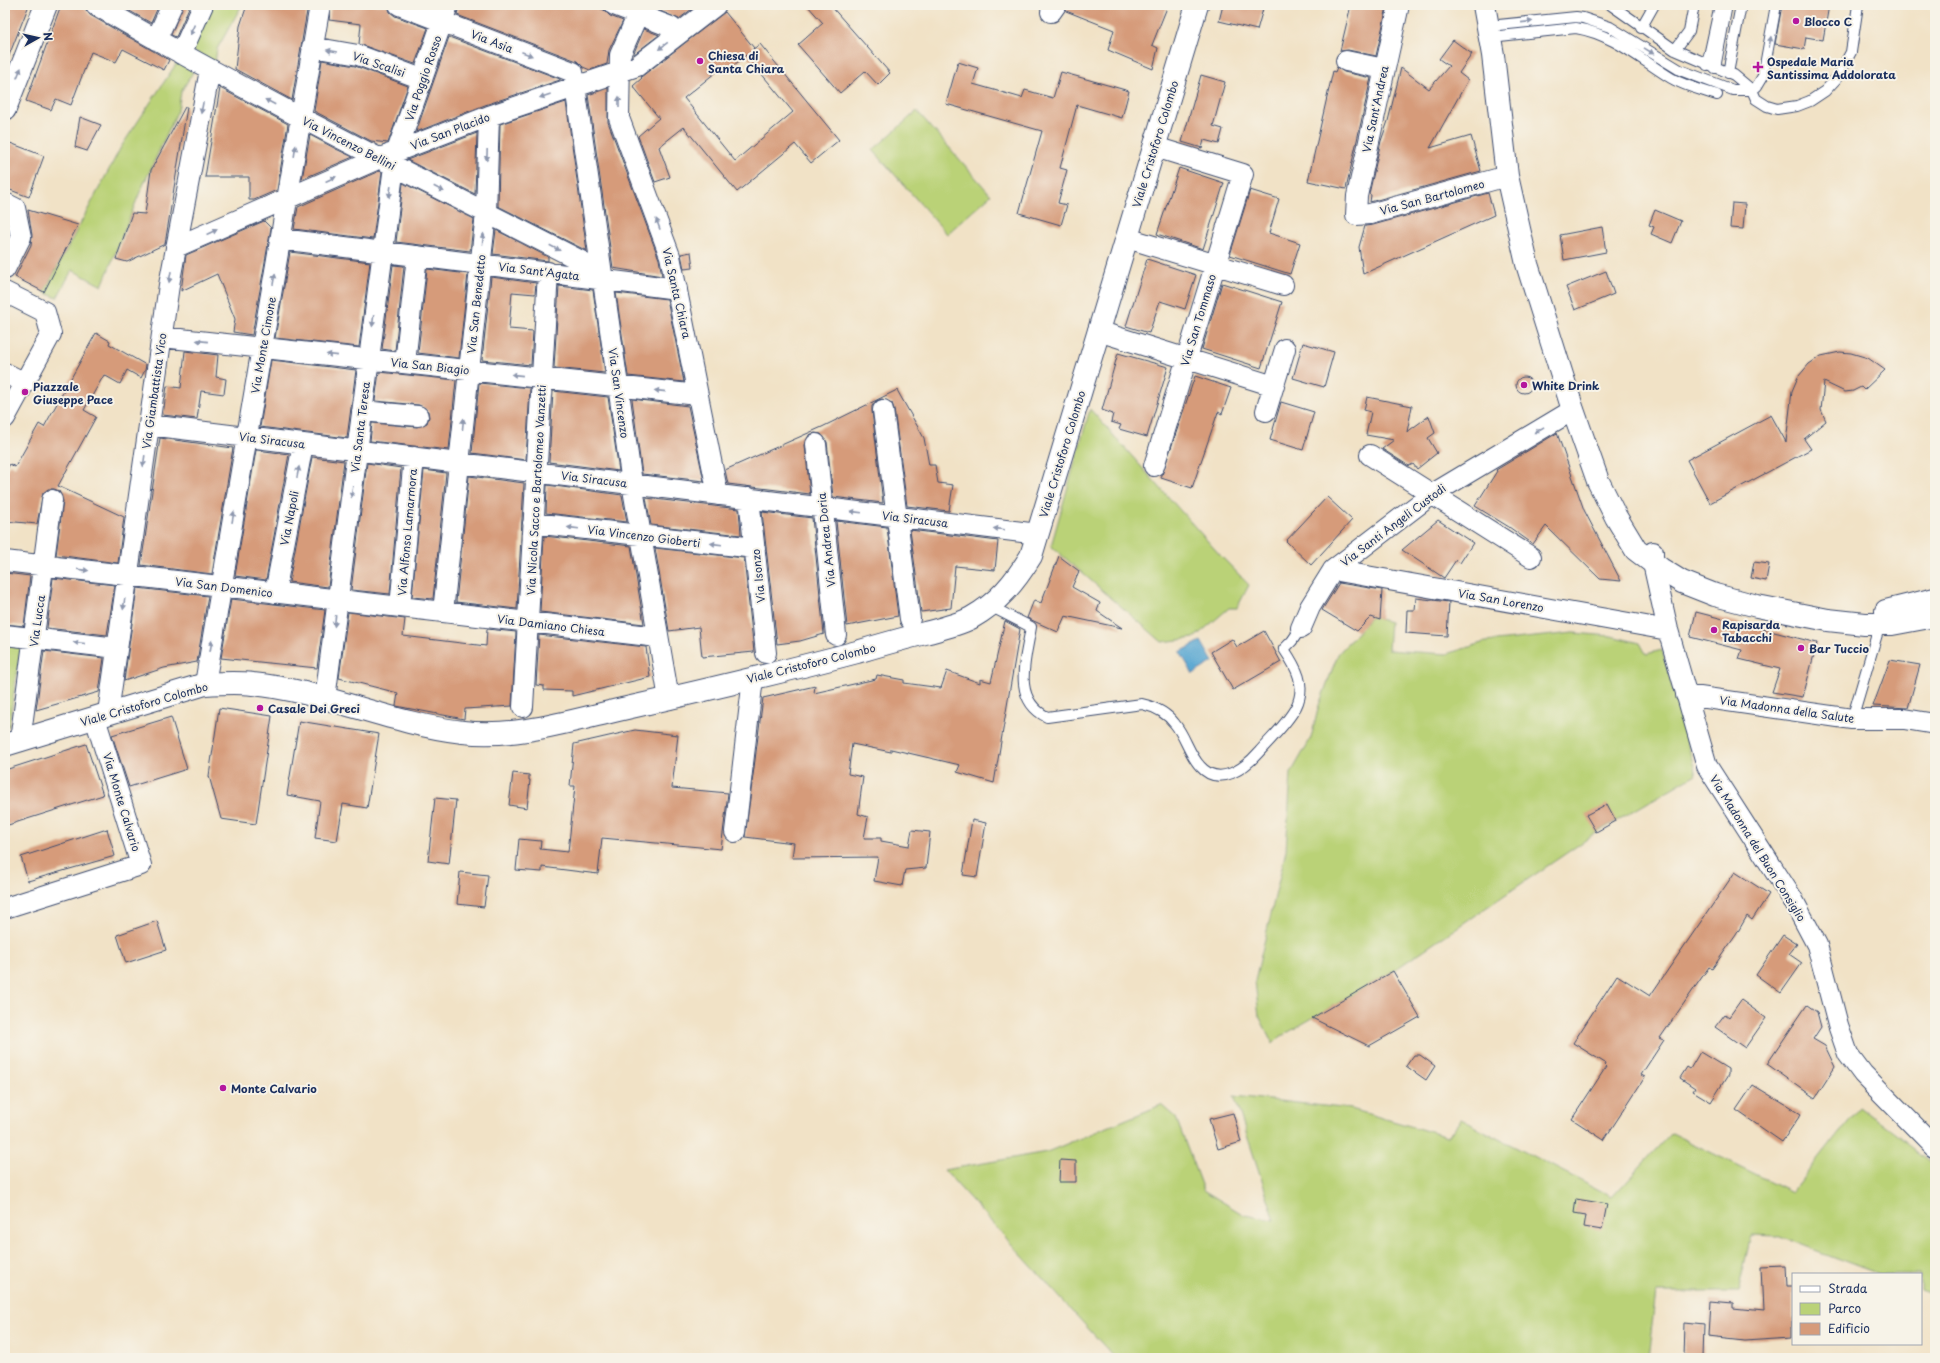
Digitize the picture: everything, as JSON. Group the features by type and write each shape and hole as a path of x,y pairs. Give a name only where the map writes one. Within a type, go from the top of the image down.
{"street":[{"path":"5,109 46,5"},
{"name":"Via Vincenzo Bellini","path":"96,5 181,54 299,117 390,157 486,212 591,266 602,279"},
{"path":"156,40 172,5"},
{"path":"181,54 203,5"},
{"name":"Via Monte Cimone","path":"205,684 288,198 299,117 320,5"},
{"name":"Via Asia","path":"399,5 445,13 573,72 574,85"},
{"path":"614,5 640,10 671,27"},
{"name":"Via San Placido","path":"176,247 288,198 489,116 574,85 637,66 716,5"},
{"name":"Viale Cristoforo Colombo","path":"13,743 205,684 252,684 282,688 424,725 462,732 492,734 522,731 669,699 947,627 968,619 990,606 1018,577 1031,556 1197,5"},
{"name":"Via Sant'Andrea","path":"1356,214 1357,196 1399,5"},
{"name":"Via Santa Chiara","path":"640,10 620,55 619,118 670,256 718,495"},
{"name":"Via Poggio Rosso","path":"390,157 422,79 445,13"},
{"path":"1487,16 1507,176 1527,264 1573,410 1598,481 1616,517 1636,550 1667,560 1721,586 1760,596 1830,610 1867,613 1896,610 1935,599"},
{"name":"Via Scalisi","path":"312,47 358,55 422,79"},
{"path":"1346,61 1384,69"},
{"name":"Via Giambattista Vico","path":"102,716 117,648 176,247 210,70"},
{"name":"Via San Vincenzo","path":"574,85 632,484 669,699"},
{"name":"Via San Benedetto","path":"443,612 486,212 489,116"},
{"name":"Via San Tommaso","path":"1154,147 1243,174 1154,466"},
{"name":"Via Santa Teresa","path":"325,700 382,252 390,157"},
{"path":"1507,176 1608,477 1625,512 1653,556 1682,582 1715,595 1762,607 1828,620 1880,624 1892,624 1935,616"},
{"name":"Via San Bartolomeo","path":"1356,214 1370,214 1507,176"},
{"path":"5,203 15,208 21,237 5,269"},
{"path":"1127,238 1283,285"},
{"name":"Via Sant'Agata","path":"281,239 677,289"},
{"path":"405,363 417,256"},
{"name":"Via Nicola Sacco e Bartolomeo Vanzetti","path":"523,707 548,272"},
{"path":"5,292 45,312 51,334 5,418"},
{"path":"1098,331 1274,386"},
{"name":"Via San Biagio","path":"162,336 698,395"},
{"path":"1266,412 1285,349"},
{"path":"5,373 25,383"},
{"path":"883,410 910,619"},
{"name":"Via Santi Angeli Custodi","path":"1301,628 1310,607 1333,570 1431,494 1573,410"},
{"path":"362,411 418,416"},
{"name":"Via Siracusa","path":"149,425 1038,534"},
{"name":"Via Napoli","path":"275,592 303,444"},
{"name":"Via Andrea Doria","path":"816,444 836,635"},
{"path":"1370,455 1531,557"},
{"name":"Via Alfonso Lamarmora","path":"400,607 414,457"},
{"name":"Via Isonzo","path":"749,498 766,653"},
{"name":"Via Lucca","path":"13,743 34,638 52,500"},
{"name":"Via Vincenzo Gioberti","path":"533,523 755,548"},
{"name":"Via Madonna del Buon Consiglio","path":"1653,556 1668,630 1707,766 1792,898 1817,945 1838,1025 1848,1054 1862,1074 1935,1147"},
{"name":"Via San Domenico","path":"5,561 443,612"},
{"name":"Via San Lorenzo","path":"1333,570 1668,630"},
{"name":"Via Damiano Chiesa","path":"443,612 658,637"},
{"path":"5,635 117,648"},
{"path":"735,832 753,678"},
{"name":"Via Madonna della Salute","path":"1686,695 1852,719 1905,719 1935,724"},
{"name":"Via Monte Calvario","path":"5,908 141,866 102,716"}],"lane":[{"path":"1611,5 1641,28 1675,50 1728,73 1745,83 1752,90 1756,99 1767,106 1777,109 1797,106 1810,101 1825,91 1841,72 1851,52 1858,5"},
{"path":"1641,28 1654,5"},
{"path":"1675,50 1689,31 1694,5"},
{"path":"1711,66 1720,5"},
{"path":"1711,66 1727,5"},
{"path":"1728,73 1741,5"},
{"path":"1487,16 1576,17 1593,20 1610,27 1680,70 1733,90 1752,90 1757,86 1763,76 1776,5"},
{"path":"1487,16 1585,29 1618,42 1672,79 1716,95"},
{"path":"990,606 1031,627 1023,682 1025,694 1038,713 1047,717 1142,704 1152,706 1165,713 1176,724 1199,766 1207,772 1219,776 1240,769 1250,762 1292,714 1302,690 1301,680 1296,668 1284,649 1301,628"},
{"path":"1852,719 1880,624"}],"green space":[{"path":"209,5 242,5 217,49 215,63 188,48"},
{"path":"178,61 193,72 181,92 178,110 140,192 102,286 72,270 57,298 44,292 121,147"},
{"path":"917,111 991,195 947,234 873,150"},
{"path":"1090,409 1220,555 1249,585 1237,608 1229,608 1194,638 1162,642 1051,546"},
{"path":"1371,617 1390,622 1388,650 1446,654 1486,642 1573,633 1611,636 1640,643 1646,654 1662,650 1696,774 1596,833 1393,971 1280,1037 1273,1044 1259,1016 1255,981 1286,850 1291,773 1311,738 1319,705 1338,654"},
{"path":"5,643 21,645 9,726 5,728"},
{"path":"1234,1096 1351,1109 1448,1137 1461,1119 1612,1197 1671,1133 1792,1192 1859,1107 1935,1165 1935,1295 1922,1290 1922,1273 1876,1273 1777,1236 1751,1235 1738,1292 1656,1292 1648,1358 1115,1358 944,1170 1047,1152 1161,1105 1176,1118 1203,1190 1244,1215 1275,1220"}],"water":[{"path":"1201,641 1213,662 1193,674 1180,652"}],"building":[{"path":"5,5 29,5 6,63 5,63"},
{"path":"61,5 85,5 86,10 90,15 169,60 164,70 123,49 116,62 91,52 71,105 56,99 51,110 26,101"},
{"path":"119,5 159,5 151,23"},
{"path":"183,5 190,5 176,37 171,35"},
{"path":"247,5 308,5 292,100 235,69 240,26"},
{"path":"331,5 388,5 390,12 395,16 428,28 415,64 359,44 361,24 329,20"},
{"path":"459,5 592,5 604,10 610,16 623,21 609,50 607,64 590,70 583,67 577,61 457,15"},
{"path":"653,5 697,5 679,19 653,8"},
{"path":"807,5 830,5 890,73 878,85 865,71 840,93 798,45 823,23"},
{"path":"1067,5 1168,5 1152,45 1158,48 1153,69 1108,50 1114,30 1066,11"},
{"path":"1223,5 1246,5 1263,9 1257,30 1219,21"},
{"path":"1351,5 1377,5 1387,7 1376,56 1348,50 1340,51"},
{"name":"Blocco C","path":"1782,5 1829,5 1823,40 1806,37 1804,49 1775,44"},
{"path":"725,12 754,48 752,50 760,44 839,140 811,163 795,144 737,192 684,127 659,147 670,177 655,182 638,136 659,118 633,86 642,78 641,77","holes":["746,55 793,112 735,161 684,98 721,68 725,73"]},
{"path":"644,29 659,35 633,55"},
{"path":"449,37 560,80 485,105 416,132"},
{"path":"1453,40 1472,54 1459,73 1468,80 1430,148 1471,136 1481,171 1370,202 1371,195 1369,194 1381,141 1388,121 1401,68 1429,89 1449,66 1439,59"},
{"path":"322,60 355,66 408,86 388,143 371,141 314,111"},
{"path":"958,62 978,68 973,84 1022,98 1025,90 1053,98 1061,72 1129,91 1122,118 1077,105 1060,168 1067,170 1058,203 1067,205 1061,225 1019,213 1042,131 946,104"},
{"path":"1337,67 1344,72 1371,78 1346,189 1308,181 1333,71 1335,72"},
{"path":"1201,75 1225,82 1213,126 1223,129 1219,144 1204,140 1202,148 1182,142"},
{"path":"220,88 288,124 277,190 254,200 249,200 249,177 205,177"},
{"path":"608,88 608,122 659,259 662,276 613,268 588,95"},
{"path":"566,102 587,251 498,206 500,124"},
{"path":"185,107 187,107 165,244 127,262 116,259 132,213 145,214 151,170"},
{"path":"80,117 101,125 87,151 75,147"},
{"path":"477,133 475,194 407,160"},
{"path":"310,135 336,149 353,157 302,179"},
{"path":"5,141 44,156 29,197 5,188"},
{"path":"1179,168 1224,183 1203,249 1157,234"},
{"path":"379,171 382,172 373,239 294,229 298,207"},
{"path":"403,183 474,219 470,251 396,242"},
{"path":"1250,190 1279,199 1269,233 1300,243 1290,274 1230,255"},
{"path":"1488,193 1494,215 1363,274 1359,247 1365,226"},
{"path":"1732,203 1745,204 1743,229 1730,228"},
{"path":"28,210 78,225 44,292 15,277 31,245 32,235"},
{"path":"1655,210 1681,221 1672,243 1651,234 1654,227 1649,225"},
{"path":"264,221 271,228 252,335 233,332 235,319 217,274 181,291 186,255"},
{"path":"1602,227 1606,252 1564,260 1560,235"},
{"path":"496,230 548,257 548,261 493,254"},
{"path":"290,252 370,262 359,347 275,338"},
{"path":"691,252 693,268 684,269 681,254"},
{"path":"1147,259 1196,275 1185,309 1160,301 1149,333 1126,326"},
{"path":"393,265 404,266 395,351 382,349"},
{"path":"427,269 468,274 459,358 418,353"},
{"path":"1606,271 1614,294 1575,310 1566,287"},
{"path":"491,277 536,283 535,294 512,292 509,329 533,331 531,365 482,360"},
{"path":"1222,283 1282,302 1261,368 1202,349"},
{"path":"559,286 593,290 605,373 554,368"},
{"path":"616,293 667,299 684,382 628,376"},
{"path":"96,333 110,341 109,344 146,365 145,370 141,378 127,370 120,384 104,375 84,410 96,417 58,486 124,517 118,563 56,555 63,501 59,491 54,489 48,489 43,493 37,524 5,521 5,472 10,464 15,467 39,424 44,427"},
{"path":"1303,343 1334,352 1324,387 1293,378"},
{"path":"185,351 218,355 216,377 226,379 224,394 201,391 197,419 163,415 167,386 181,388"},
{"path":"1840,352 1851,353 1868,358 1885,370 1864,390 1861,387 1853,391 1845,392 1824,382 1821,410 1826,421 1804,439 1811,449 1710,503 1687,460 1771,415 1786,442 1792,391 1798,377 1809,364 1821,356"},
{"path":"1118,353 1168,367 1147,437 1119,429 1121,425 1111,422 1113,414 1102,410"},
{"path":"271,360 356,370 347,438 260,427"},
{"path":"379,372 456,380 449,450 370,441 372,423 417,427 427,423 429,417 428,411 419,405 375,401"},
{"path":"1195,376 1231,388 1222,414 1218,412 1192,488 1161,478"},
{"name":"White Drink","path":"1521,377 1527,377 1532,382 1530,391 1527,393 1521,393 1516,388 1516,382"},
{"path":"479,383 530,388 526,460 472,453"},
{"path":"897,390 924,438 929,465 935,465 938,483 953,485 949,511 907,506 894,409 892,403 882,399 876,401 872,406 872,411 883,503 833,497 827,442 821,434 815,433 809,435 805,445 810,494 728,484 725,470 822,427"},
{"path":"553,391 608,397 619,471 549,462"},
{"path":"1367,397 1412,406 1407,432 1429,416 1435,433 1428,438 1437,453 1417,469 1413,464 1409,466 1382,449 1394,440 1366,435 1371,412 1364,410"},
{"path":"632,399 688,406 704,481 642,474"},
{"path":"1281,402 1314,412 1303,450 1270,440"},
{"path":"1557,433 1584,510 1621,581 1600,579 1546,526 1533,544 1475,506 1497,471 1496,470"},
{"path":"160,438 233,448 212,574 141,565"},
{"path":"256,450 289,454 266,580 235,576"},
{"path":"312,457 344,461 328,587 289,582"},
{"path":"367,463 401,468 390,594 351,590"},
{"path":"424,470 446,473 433,599 412,597"},
{"path":"469,476 524,483 517,609 456,602"},
{"path":"547,485 622,495 627,522 546,513"},
{"path":"1327,497 1352,520 1311,565 1286,541"},
{"path":"646,498 739,509 741,535 651,525"},
{"path":"762,512 812,518 824,634 800,641 777,644"},
{"path":"1438,520 1473,543 1460,563 1456,560 1444,578 1402,550"},
{"path":"836,521 887,527 898,616 847,626"},
{"path":"910,530 998,541 995,570 955,566 951,608 921,612"},
{"path":"544,536 631,546 644,624 540,612"},
{"path":"655,548 744,558 754,652 702,657 699,627 669,631"},
{"path":"1059,556 1079,571 1072,587 1100,603 1097,611 1122,628 1065,616 1058,632 1027,618 1034,600 1041,603"},
{"path":"1754,562 1769,564 1766,581 1751,578"},
{"path":"5,573 30,576 24,626 5,624"},
{"path":"53,578 115,585 107,635 47,628"},
{"path":"1339,583 1382,590 1380,620 1371,617 1357,631 1322,610"},
{"path":"137,588 208,596 197,662 164,668 124,681"},
{"path":"1416,598 1449,602 1447,636 1406,633 1407,610 1415,610"},
{"path":"231,599 325,610 317,668 221,658"},
{"path":"348,612 405,619 403,636 486,646 487,629 516,632 512,706 465,709 464,719 396,706 398,693 339,678"},
{"path":"1696,612 1817,643 1803,697 1772,692 1780,669 1739,659 1742,650 1690,637"},
{"path":"1005,621 1020,629 994,783 957,772 960,765 891,749 891,752 852,744 848,774 863,777 858,814 868,817 864,838 881,838 881,841 909,846 912,830 930,832 926,868 905,870 902,886 874,881 878,857 792,858 794,843 745,837 763,698 815,686 814,693 876,679 877,675 904,680 904,683 941,688 947,671 980,683 980,679 991,682"},
{"path":"1264,631 1281,662 1233,690 1211,652 1232,639 1237,647"},
{"path":"539,635 646,647 650,677 572,696 572,691 544,690 544,686 536,685"},
{"path":"44,651 104,658 99,692 36,710"},
{"path":"1890,660 1920,665 1908,708 1873,706"},
{"path":"219,708 272,716 256,824 221,819 209,776"},
{"path":"171,717 187,769 129,787 112,735"},
{"path":"299,721 379,734 367,808 343,804 337,841 315,838 320,801 287,795"},
{"path":"635,730 678,735 672,788 728,793 721,849 602,838 598,874 542,867 542,872 516,870 519,839 541,841 540,849 568,852 575,786 570,786 574,744"},
{"path":"86,744 103,795 5,826 5,770"},
{"path":"513,773 529,775 530,780 527,808 509,805"},
{"path":"435,798 456,800 449,864 428,861"},
{"path":"1607,804 1616,821 1596,832 1586,815"},
{"path":"972,820 986,823 977,877 963,875"},
{"path":"107,829 115,856 28,881 21,857"},
{"path":"460,872 488,875 484,907 457,904"},
{"path":"1735,872 1769,894 1752,920 1747,916 1736,935 1712,969 1709,967 1660,1038 1664,1040 1641,1075 1645,1077 1604,1140 1572,1119 1606,1067 1604,1065 1605,1063 1573,1043 1617,975 1650,996"},
{"path":"157,921 166,950 126,963 117,935"},
{"path":"1783,935 1797,944 1789,954 1802,963 1781,993 1756,975"},
{"path":"1393,971 1420,1017 1369,1046 1312,1018"},
{"path":"1741,1000 1766,1018 1745,1048 1715,1027 1725,1014 1729,1017"},
{"path":"1807,1005 1817,1012 1821,1027 1813,1039 1825,1046 1835,1067 1815,1098 1767,1064"},
{"path":"1700,1052 1728,1069 1728,1075 1711,1102 1693,1091 1695,1088 1680,1078 1687,1067 1690,1069"},
{"path":"1414,1055 1420,1055 1435,1066 1426,1080 1406,1066"},
{"path":"1753,1085 1801,1114 1782,1142 1736,1110"},
{"path":"1233,1113 1241,1142 1218,1149 1209,1119"},
{"path":"1060,1160 1076,1161 1076,1182 1059,1182"},
{"path":"1576,1199 1607,1204 1602,1230 1584,1227 1586,1215 1574,1213"},
{"path":"1785,1266 1786,1287 1792,1287 1792,1338 1745,1341 1708,1337 1710,1301 1733,1303 1733,1308 1763,1311 1761,1267"},
{"path":"1685,1323 1704,1325 1703,1358 1684,1358"}],"place":[{"name":"Blocco C","path":"1796,21"},
{"name":"Chiesa di Santa Chiara","path":"700,61"},
{"name":"Ospedale Maria Santissima Addolorata","path":"1758,67"},
{"name":"White Drink","path":"1524,385"},
{"name":"Piazzale Giuseppe Pace","path":"25,392"},
{"name":"Rapisarda Tabacchi","path":"1714,630"},
{"name":"Bar Tuccio","path":"1801,648"},
{"name":"Casale Dei Greci","path":"260,708"},
{"name":"Monte Calvario","path":"223,1088"}]}
